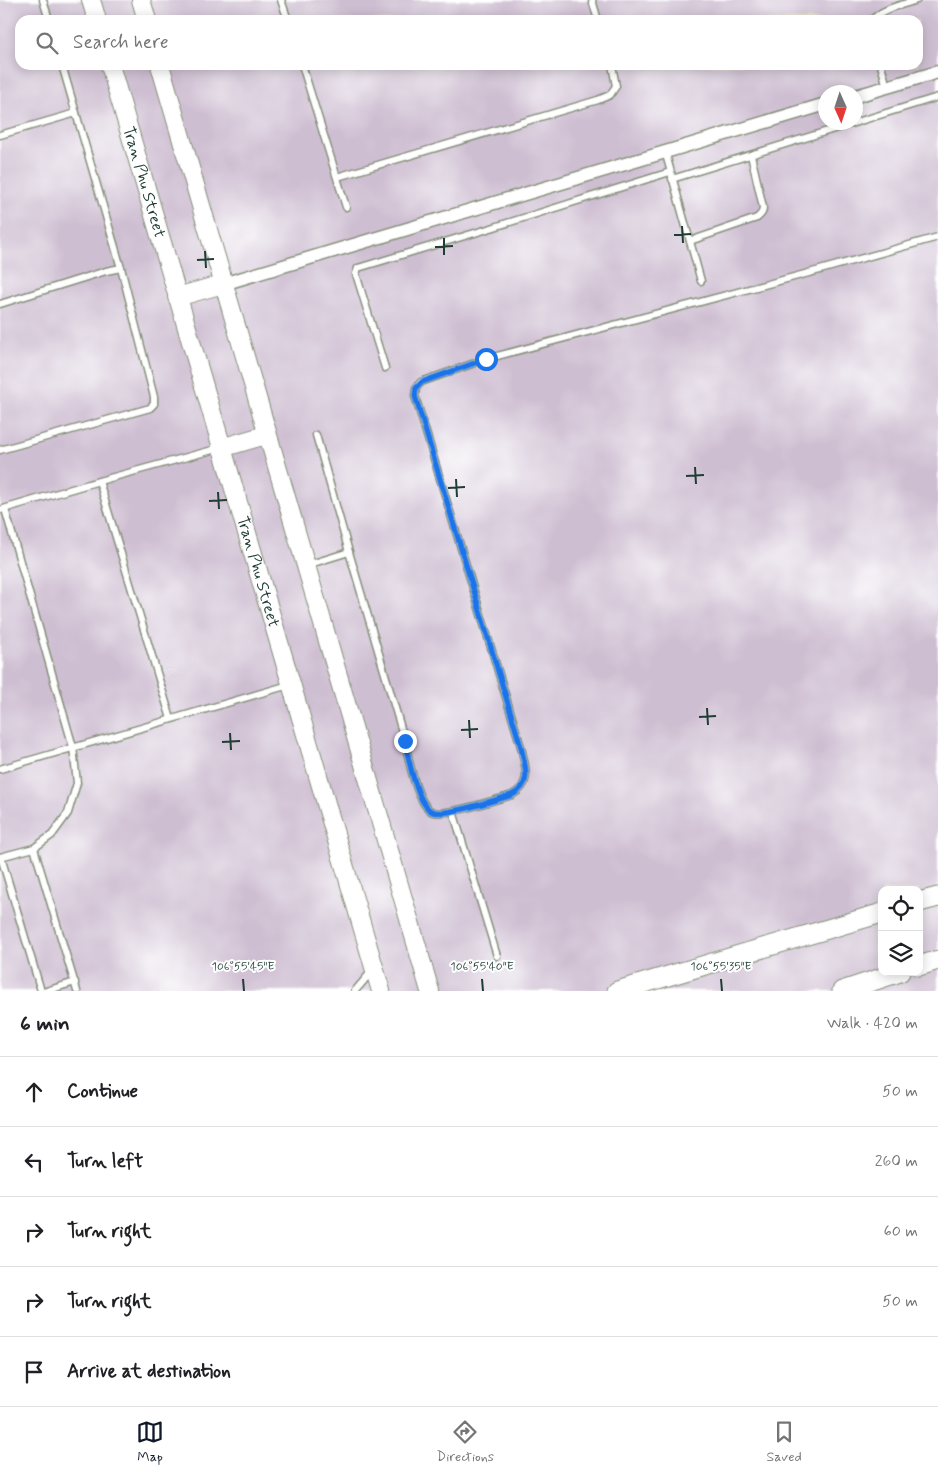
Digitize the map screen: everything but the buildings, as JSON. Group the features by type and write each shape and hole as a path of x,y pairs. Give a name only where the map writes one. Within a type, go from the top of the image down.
{"main road":[{"path":"91,0 96,15"},
{"path":"141,0 146,15"},
{"name":"Tran Phu Street","path":"111,70 381,991"},
{"path":"161,70 266,435 430,991"},
{"path":"178,297 223,284"},
{"path":"221,448 266,435"},
{"path":"923,901 938,897"},
{"path":"617,991 878,914"},
{"path":"923,965 938,960"},
{"path":"842,991 888,976"}],"street":[{"path":"863,94 938,72"},
{"path":"223,284 818,106"}],"lane":[{"path":"43,0 48,15"},
{"path":"281,0 286,15"},
{"path":"592,0 596,15"},
{"path":"877,15 891,8 917,0"},
{"path":"0,450 150,408 154,404 154,397 120,268 63,70"},
{"path":"304,70 346,207"},
{"path":"337,177 598,100 610,95 616,86 613,70"},
{"path":"881,70 886,87"},
{"path":"672,179 938,97"},
{"path":"0,135 76,113"},
{"path":"665,152 701,281"},
{"path":"690,241 757,218 762,213 764,209 751,155"},
{"path":"384,368 356,274 358,268 670,172"},
{"path":"316,436 404,738 413,779 426,807 433,812 446,813 512,795 521,790 526,775 521,747 415,396 416,388 422,382 486,359 820,270 938,236"},
{"path":"0,304 120,268"},
{"path":"41,991 0,857 34,848 52,835 68,813 77,783 73,748 2,509 221,448"},
{"path":"99,481 171,719"},
{"path":"305,565 349,552"},
{"path":"0,769 291,684"},
{"path":"452,811 497,956"},
{"path":"34,848 77,991"},
{"path":"355,991 374,969"},
{"path":"46,991 75,982"}],"shaded area":[{"path":"0,0 938,0 938,991 0,991"}],"route":[{"path":"405,741 413,779 426,807 433,812 446,813 512,795 521,790 524,784 526,775 521,747 415,396 416,388 422,382 486,359"}]}
